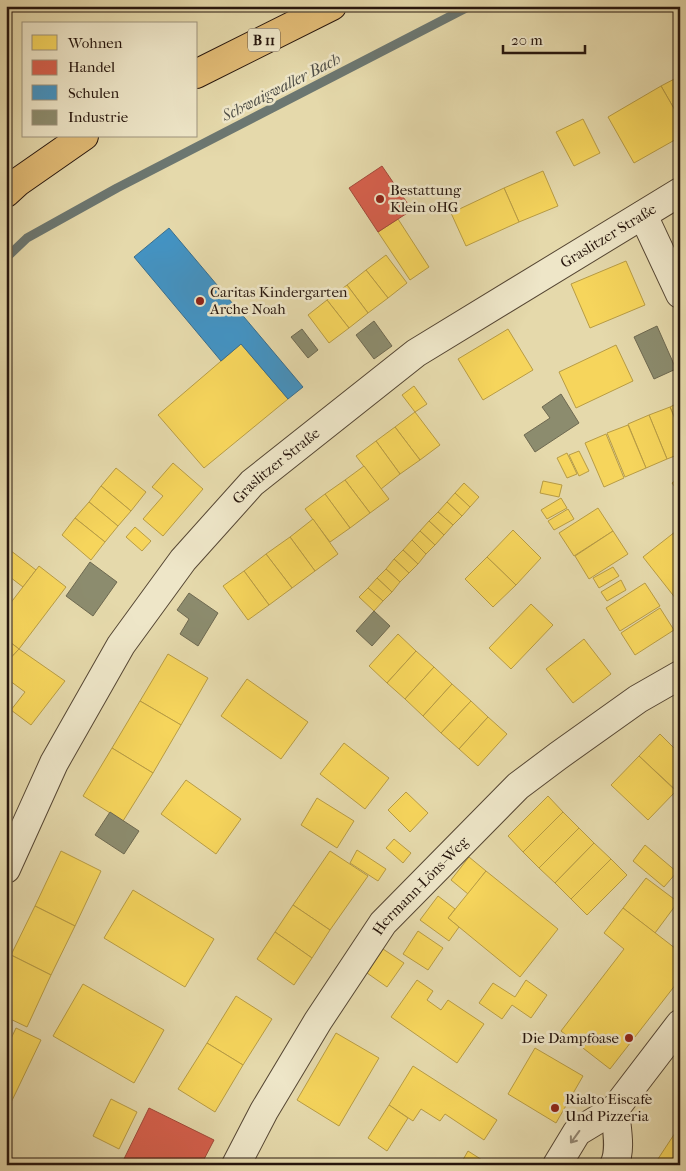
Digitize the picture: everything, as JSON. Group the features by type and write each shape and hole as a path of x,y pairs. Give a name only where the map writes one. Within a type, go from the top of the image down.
{"main road":[{"name":"B 11","path":"198,73 332,6"},
{"path":"6,192 81,138"}],"street":[{"name":"Graslitzer Straße","path":"6,869 54,763 121,645 183,560 252,483 416,353 680,192"},
{"path":"643,215 680,294"},
{"name":"Hermann-Löns-Weg","path":"236,1165 264,1111 313,1029 383,923 518,786 638,699 680,675"},
{"path":"557,1165 577,1132 615,1109 680,1024"},
{"path":"614,1165 618,1146 615,1109"}],"building: Wohnen":[{"path":"680,76 680,119 661,86"},
{"path":"661,86 680,119 680,137 634,163 608,117"},
{"path":"583,119 600,153 574,166 556,132"},
{"path":"543,171 558,206 519,222 504,188"},
{"path":"504,188 519,222 466,246 451,213"},
{"path":"398,219 429,267 410,280 378,232"},
{"path":"386,255 407,283 388,298 366,270"},
{"path":"626,261 645,305 590,328 571,284"},
{"path":"366,270 388,298 368,313 347,285"},
{"path":"347,285 368,313 349,328 327,300"},
{"path":"327,300 349,328 329,343 308,315"},
{"path":"508,329 533,370 483,400 458,359"},
{"path":"241,344 288,399 204,468 158,415"},
{"path":"616,345 633,381 576,408 559,372"},
{"path":"414,386 427,404 415,412 402,395"},
{"path":"680,402 680,430 670,407"},
{"path":"670,407 680,431 680,454 667,459 649,415"},
{"path":"415,412 440,445 420,460 395,427"},
{"path":"649,415 667,459 646,468 628,424"},
{"path":"628,425 646,468 625,477 607,433"},
{"path":"395,427 420,460 400,474 376,441"},
{"path":"606,434 624,478 604,487 585,443"},
{"path":"376,441 400,474 381,489 356,456"},
{"path":"579,451 589,471 579,476 569,455"},
{"path":"567,453 577,474 567,478 557,458"},
{"path":"173,463 203,489 163,536 143,519 163,496 152,487"},
{"path":"364,466 389,499 370,513 345,480"},
{"path":"116,468 146,492 131,511 101,486"},
{"path":"680,477 680,494 672,483"},
{"path":"345,480 370,513 350,528 325,494"},
{"path":"543,481 562,485 559,497 540,493"},
{"path":"464,483 479,497 470,507 455,493"},
{"path":"101,486 131,511 118,526 89,502"},
{"path":"455,493 470,507 462,516 447,502"},
{"path":"325,494 350,528 330,542 305,509"},
{"path":"561,498 567,508 547,519 541,510"},
{"path":"89,502 118,526 105,542 75,518"},
{"path":"447,502 462,516 453,525 438,512"},
{"path":"598,508 613,531 574,556 559,533"},
{"path":"568,509 574,519 554,530 548,521"},
{"path":"438,512 453,525 444,535 429,521"},
{"path":"75,518 105,542 91,560 62,535"},
{"path":"313,519 338,554 315,571 290,537"},
{"path":"429,521 444,535 435,545 420,531"},
{"path":"135,527 151,541 142,551 126,537"},
{"path":"680,528 680,604 643,557"},
{"path":"513,530 541,558 516,585 487,557"},
{"path":"420,531 435,545 426,554 412,540"},
{"path":"613,531 628,554 589,579 575,556"},
{"path":"290,537 315,571 292,588 266,554"},
{"path":"412,540 426,554 418,564 403,550"},
{"path":"6,547 36,570 23,587 6,574"},
{"path":"403,550 418,564 409,573 394,559"},
{"path":"266,554 292,588 269,605 244,571"},
{"path":"487,557 516,585 493,607 465,579"},
{"path":"394,559 409,573 400,582 386,569"},
{"path":"39,566 66,587 19,649 6,639 6,609"},
{"path":"613,567 619,576 599,588 593,578"},
{"path":"386,569 400,582 392,592 377,578"},
{"path":"244,571 269,605 248,620 223,586"},
{"path":"377,578 392,592 383,601 368,588"},
{"path":"621,580 626,590 607,601 601,592"},
{"path":"645,583 660,606 620,631 606,608"},
{"path":"368,588 383,601 374,611 359,597"},
{"path":"531,604 553,625 511,669 489,648"},
{"path":"660,608 674,630 635,655 621,633"},
{"path":"398,634 416,651 387,683 369,666"},
{"path":"6,639 19,649 7,662 6,661"},
{"path":"584,639 611,674 573,703 546,669"},
{"path":"19,649 65,681 31,725 11,710 25,692 6,678 6,663"},
{"path":"416,651 434,667 405,699 387,683"},
{"path":"168,654 208,678 181,725 140,701"},
{"path":"434,667 452,684 423,716 405,699"},
{"path":"247,679 308,722 281,759 221,716"},
{"path":"452,684 471,701 441,733 423,716"},
{"path":"140,701 181,725 153,773 112,748"},
{"path":"471,701 488,717 459,749 441,733"},
{"path":"488,717 507,734 478,766 459,749"},
{"path":"660,734 680,754 680,794 639,756"},
{"path":"344,743 389,778 365,809 320,774"},
{"path":"112,748 153,773 123,821 83,796"},
{"path":"639,756 676,791 648,820 611,785"},
{"path":"186,780 241,819 216,854 161,814"},
{"path":"406,792 428,813 410,832 388,810"},
{"path":"548,796 563,812 523,852 508,836"},
{"path":"317,798 354,821 337,848 301,825"},
{"path":"563,812 579,828 539,868 523,852"},
{"path":"579,828 594,843 555,883 539,868"},
{"path":"394,839 411,853 403,863 386,848"},
{"path":"594,843 611,859 571,899 555,883"},
{"path":"645,845 677,872 664,887 633,861"},
{"path":"357,850 386,869 378,881 350,863"},
{"path":"61,851 101,871 75,926 35,906"},
{"path":"330,851 368,876 330,930 293,905"},
{"path":"469,857 486,871 468,894 451,880"},
{"path":"611,859 627,875 587,915 571,899"},
{"path":"486,871 558,929 520,977 448,918"},
{"path":"646,878 678,902 655,933 623,908"},
{"path":"133,890 214,939 185,987 104,938"},
{"path":"438,896 455,909 448,918 459,927 449,941 420,920"},
{"path":"293,905 330,930 312,958 275,932"},
{"path":"35,906 75,926 51,975 11,955"},
{"path":"623,908 680,952 680,979 610,1069 561,1031 624,949 604,933"},
{"path":"418,931 443,948 428,970 403,954"},
{"path":"275,932 312,958 294,985 257,959"},
{"path":"383,949 404,963 387,987 367,973"},
{"path":"11,955 51,975 27,1027 6,1017 6,966"},
{"path":"417,980 433,991 427,1000 441,1010 448,1000 484,1024 457,1063 391,1017"},
{"path":"526,980 547,995 531,1018 512,1005 502,1019 479,1003 493,983 515,997"},
{"path":"83,984 164,1030 134,1083 53,1036"},
{"path":"236,996 272,1019 243,1065 207,1043"},
{"path":"16,1028 41,1040 6,1113 6,1049"},
{"path":"336,1033 379,1058 339,1126 297,1100"},
{"path":"207,1043 243,1065 215,1112 178,1089"},
{"path":"535,1048 583,1076 556,1123 508,1094"},
{"path":"413,1066 497,1120 484,1140 445,1114 440,1121 421,1109 413,1121 389,1105"},
{"path":"111,1099 137,1112 119,1149 93,1136"},
{"path":"389,1105 408,1118 387,1151 368,1138"},
{"path":"680,1125 680,1165 654,1165 677,1130"},
{"path":"468,1151 490,1165 460,1165"}],"building: Handel":[{"name":"Bestattung Klein oHG","path":"382,166 412,210 378,232 349,188"},
{"path":"149,1108 214,1140 201,1165 121,1165"}],"building: Schulen":[{"name":"Caritas Kindergarten Arche Noah","path":"169,228 303,387 288,399 241,344 221,361 134,257"}],"building: Industrie":[{"path":"374,321 392,346 374,359 356,335"},
{"path":"657,326 676,369 654,379 634,337"},
{"path":"302,329 318,350 308,358 291,337"},
{"path":"561,394 579,423 535,452 524,435 550,418 542,407"},
{"path":"90,562 117,582 93,616 66,596"},
{"path":"189,593 218,613 198,646 180,634 189,619 177,610"},
{"path":"374,611 390,626 372,646 356,631"},
{"path":"110,812 139,831 124,854 95,835"}],"waterway":[{"name":"Schwaigwaller Bach","path":"6,258 27,238 117,188 470,6"}],"place":[{"name":"Bestattung Klein oHG","path":"380,199"},
{"name":"Caritas Kindergarten Arche Noah","path":"200,301"},
{"name":"Die Dampfoase","path":"629,1038"},
{"name":"Rialto Eiscafe Und Pizzeria","path":"555,1108"}]}
